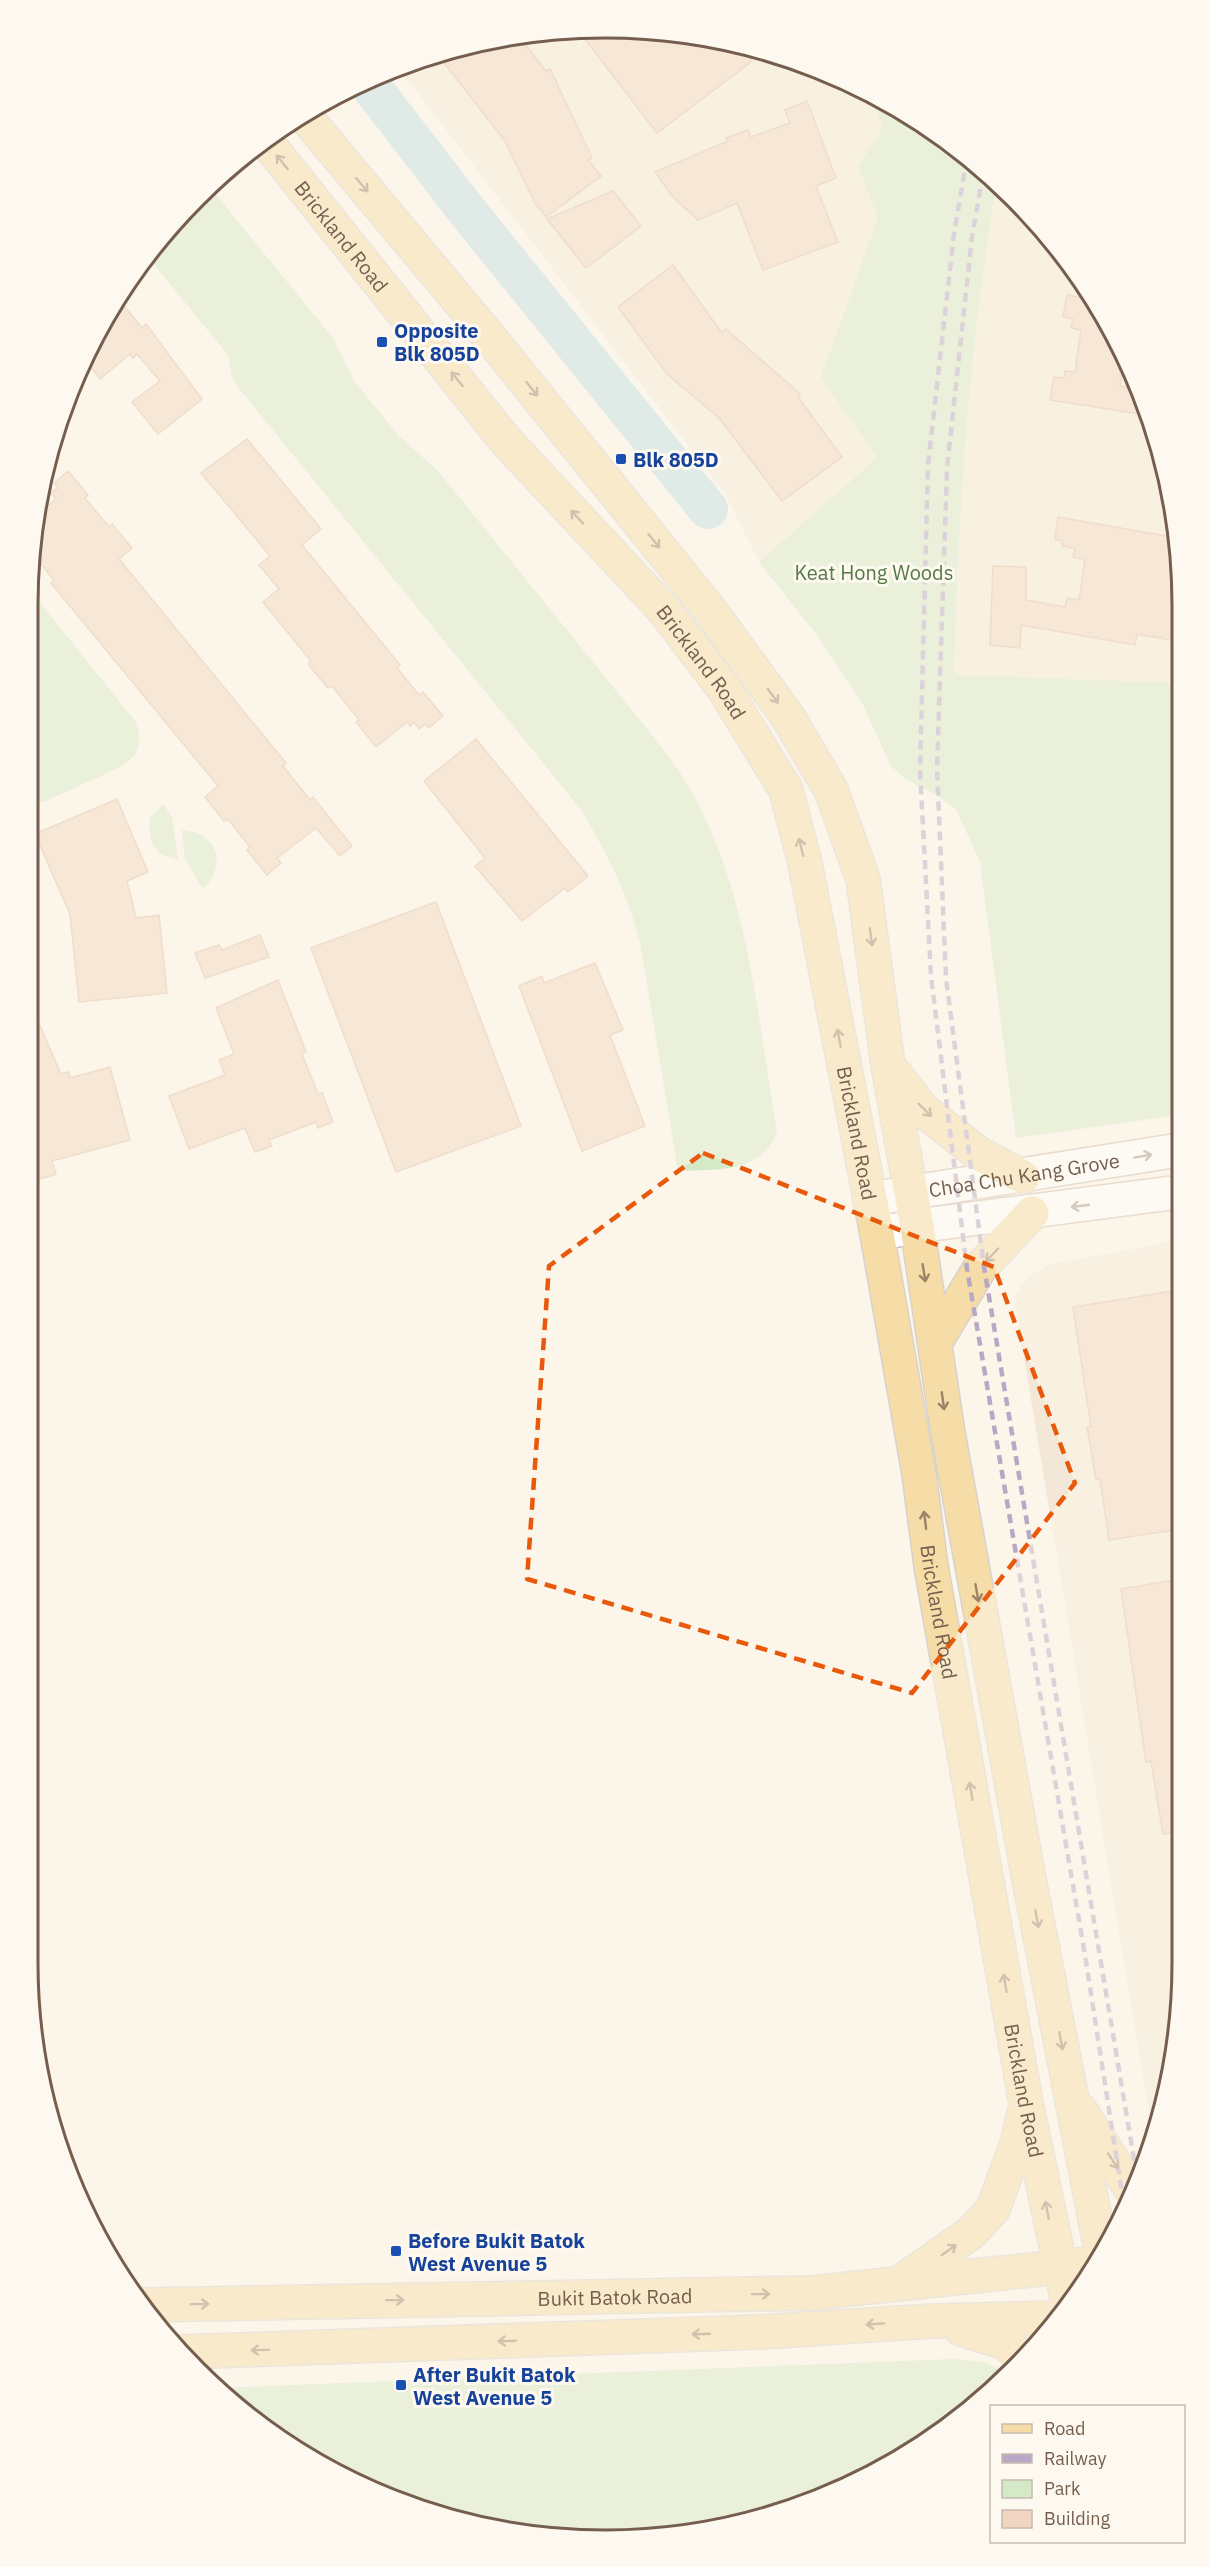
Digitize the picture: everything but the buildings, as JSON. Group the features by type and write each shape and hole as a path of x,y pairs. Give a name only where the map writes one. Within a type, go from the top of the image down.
{"main road":[{"name":"Brickland Road","path":"309,121 495,344 687,582 788,717 831,790 863,879 888,1065 917,1226 948,1433 1024,1854 1099,2240"},
{"name":"Brickland Road","path":"270,147 506,441 664,610 724,689 786,790 805,863 877,1234 919,1474 933,1578 1026,2103 1073,2266 1068,2289"},
{"path":"888,1065 924,1111 979,1154 1023,1177"},
{"path":"935,1343 980,1268 1032,1213"},
{"path":"1071,2096 1127,2182"},
{"path":"901,2282 956,2245 972,2232 993,2209 1017,2144 1026,2103"},
{"name":"Bukit Batok Road","path":"153,2305 811,2293 1073,2266"},
{"name":"Bukit Batok Road","path":"193,2352 760,2332 933,2320 1046,2318"},
{"path":"933,2320 1003,2342 1016,2352"}],"street":[{"name":"Choa Chu Kang Grove","path":"870,1199 1023,1177 1172,1151"},
{"name":"Choa Chu Kang Grove","path":"877,1234 917,1226 1032,1213 1172,1193"}],"highlighted area":[{"path":"703,1153 994,1267 1075,1483 912,1693 527,1579 549,1266"}],"shaded area":[{"path":"604,38 642,39 679,42 751,57 821,81 875,106 883,127 858,166 878,218 821,377 877,458 759,562 726,495 404,75 458,57 530,42"},
{"path":"995,194 1031,231 1076,289 1096,321 1128,388 1152,458 1167,530 1172,604 1172,683 954,676 960,511 967,407 986,246"},
{"path":"1172,1241 1172,1962 1167,2037 1150,2116 1014,1297 1027,1278 1048,1265"}],"green space":[{"name":"Keat Hong Woods","path":"875,106 920,133 950,155 995,194 979,308 966,430 958,552 954,675 1172,683 1172,1116 1016,1138 980,862 956,809 904,778 891,766 863,705 819,638 759,562 877,458 821,377 878,218 858,166 883,127"},
{"path":"215,193 333,338 355,382 399,436 438,471 652,735 684,779 706,819 723,861 747,950 777,1132 770,1146 760,1156 749,1162 722,1169 678,1171 640,943 616,875 600,843 582,811 238,387 232,377 228,355 152,263 178,231"},
{"path":"37,599 135,721 139,734 136,752 123,765 46,801 37,802"},
{"path":"163,804 172,817 178,859 163,855 151,840 150,818"},
{"path":"182,830 195,832 204,837 215,852 217,861 215,870 211,880 203,889 185,860"},
{"path":"954,2359 985,2362 999,2369 978,2389 920,2434 888,2454 821,2486 787,2499 715,2519 679,2525 604,2530 530,2525 494,2519 422,2499 354,2471 321,2454 289,2434 229,2387"}],"waterway":[{"path":"372,88 467,211 708,509"}],"railway":[{"path":"965,168 954,234 928,465 920,770 931,976 967,1269 1085,1955 1122,2193"},
{"path":"982,182 972,237 947,468 937,768 946,979 984,1267 1134,2162"}],"place":[{"name":"Opposite Blk 805D","path":"382,342"},
{"name":"Blk 805D","path":"621,459"},
{"name":"Before Bukit Batok West Avenue 5","path":"396,2251"},
{"name":"After Bukit Batok West Avenue 5","path":"401,2385"}]}
